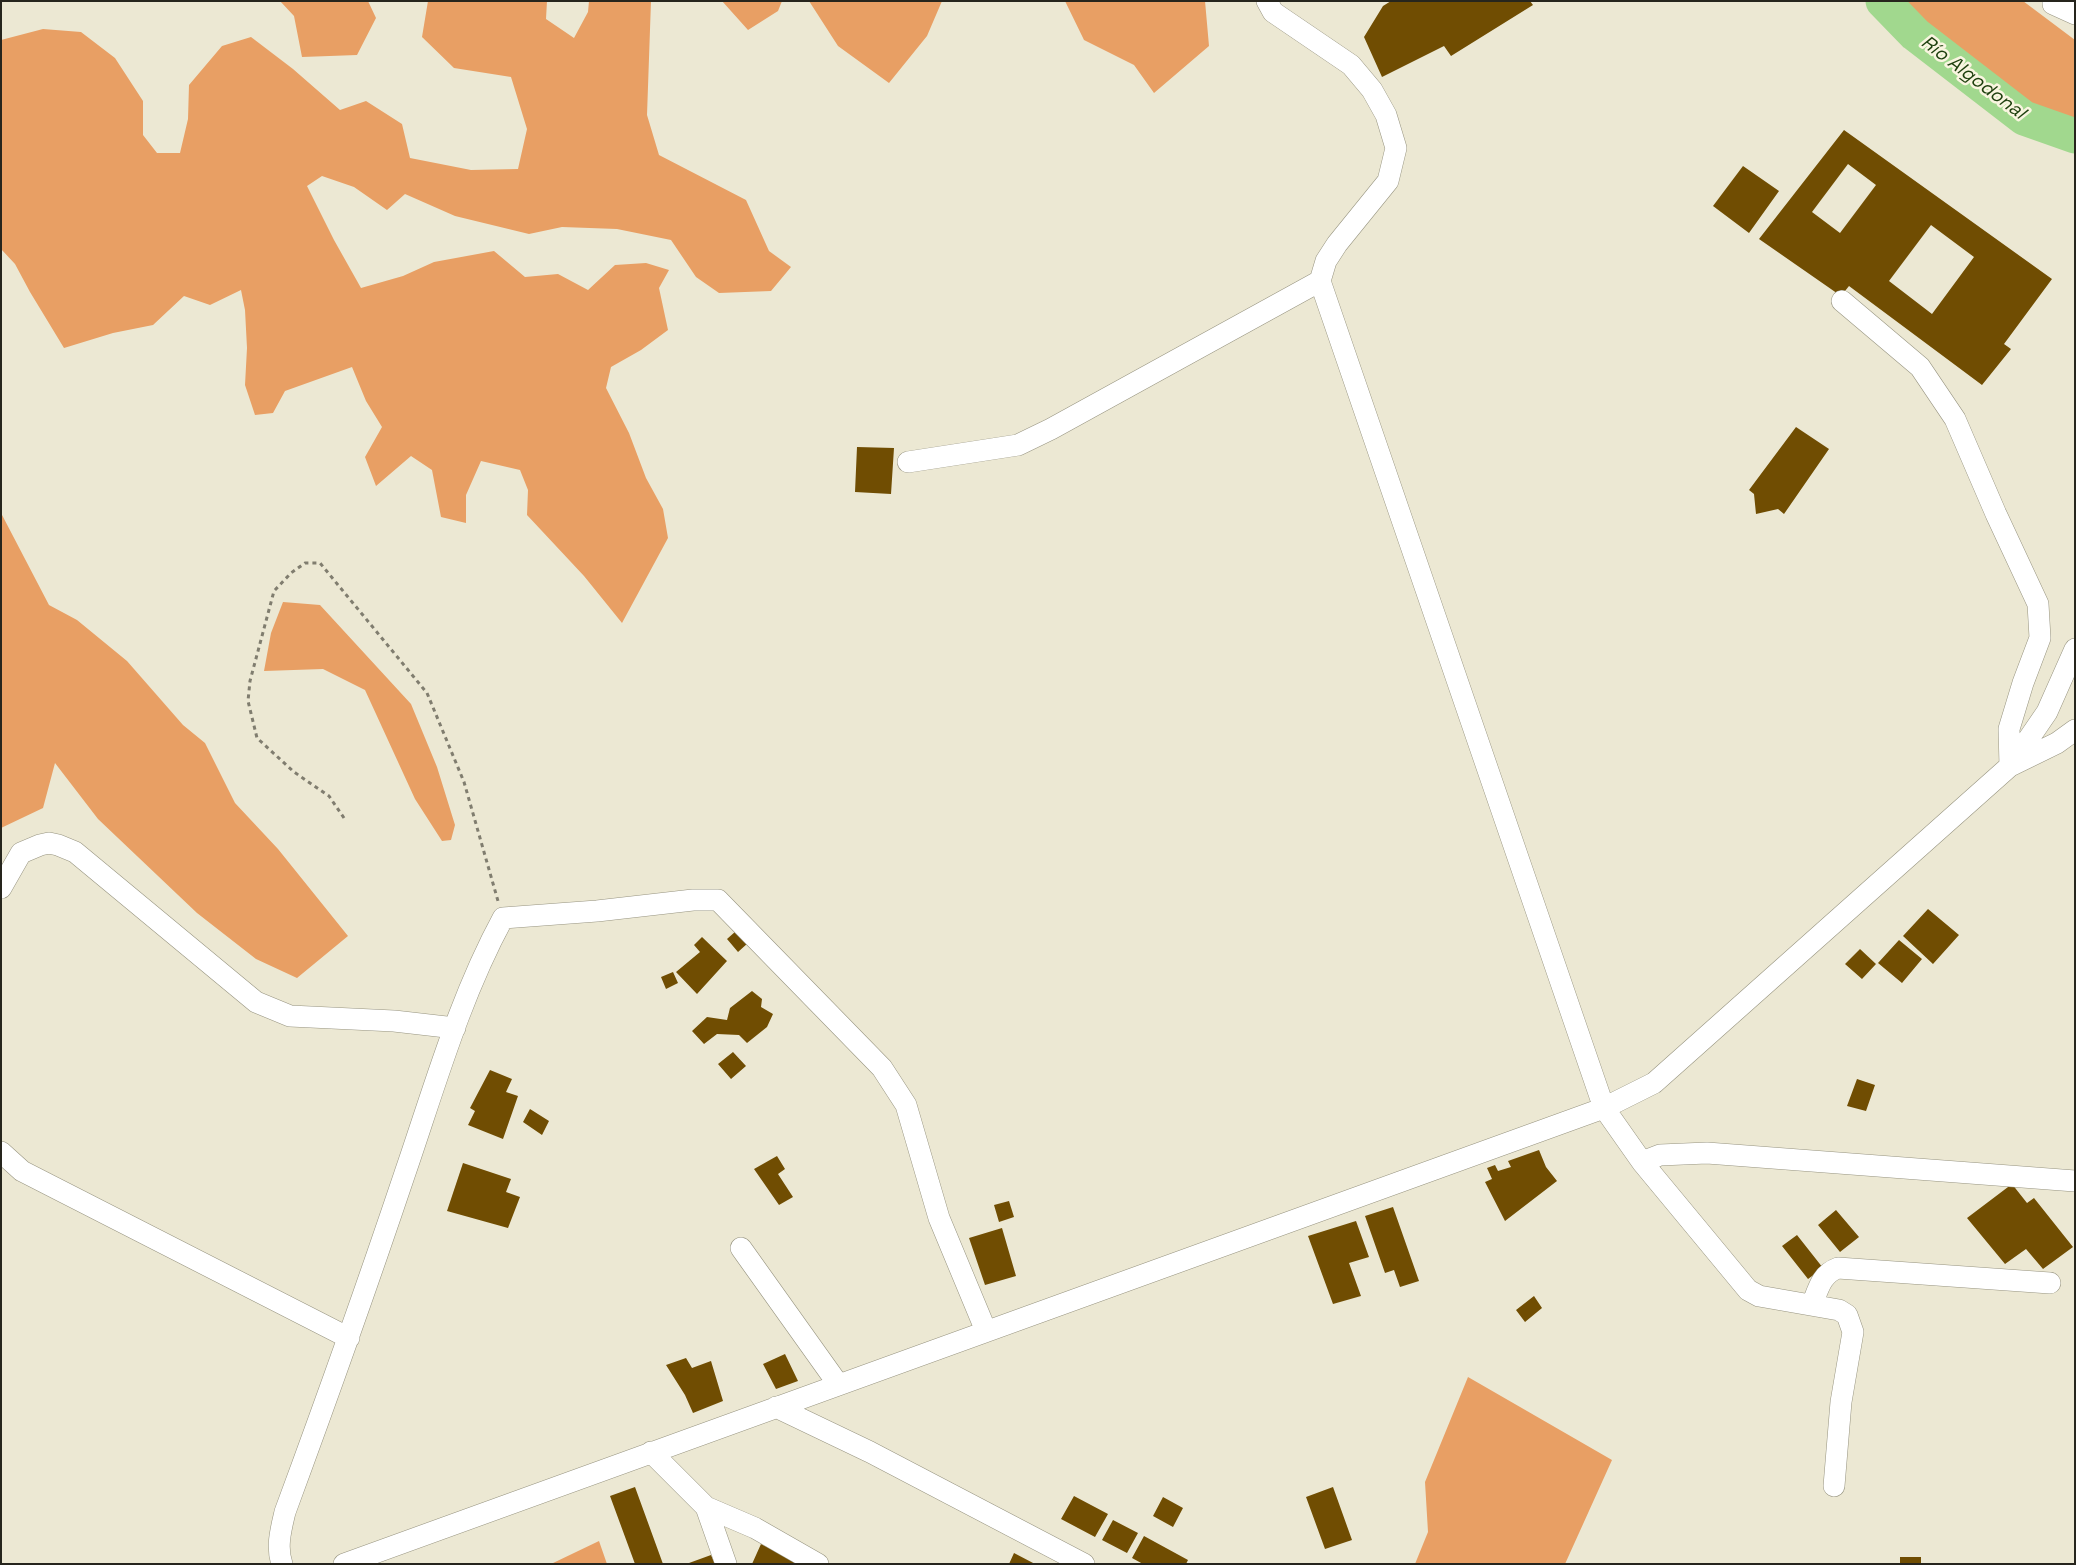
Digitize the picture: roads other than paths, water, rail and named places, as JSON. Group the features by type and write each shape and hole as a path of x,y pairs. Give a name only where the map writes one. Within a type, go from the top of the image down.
{"street":[{"path":"1267,1 1273,12 1351,65 1372,90 1386,115 1396,148 1388,181 1337,244 1326,261 1320,281 1604,1108 1642,1162 1748,1290 1759,1296 1839,1310 1847,1315 1853,1332 1840,1402 1834,1486"},
{"path":"2053,1 2053,4 2075,14"},
{"path":"908,462 1018,445 1051,430 1320,281"},
{"path":"1842,302 1920,367 1955,419 2038,604 2040,638 2023,683 2009,729 2010,766"},
{"path":"344,1564 1604,1108 1654,1083 2010,766 2048,712 2075,649"},
{"path":"2010,766 2057,743 2075,730"},
{"path":"1,888 21,853 49,843 58,845 75,852 256,1002 290,1016 394,1021 455,1028"},
{"path":"282,1564 279,1557 279,1537 285,1512 349,1338 455,1028 484,953 503,918 596,911 693,900 718,900 882,1068 906,1106 940,1218 986,1331"},
{"path":"1,1152 22,1171 349,1338"},
{"path":"1642,1162 1660,1155 1708,1153 2075,1180"},
{"path":"741,1248 838,1384"},
{"path":"1812,1305 1824,1277 1828,1272 1838,1268 2050,1283"},
{"path":"776,1407 878,1457 1084,1564"},
{"path":"652,1452 706,1508 755,1528 818,1564"},
{"path":"706,1508 726,1564"}],"waterway":[{"name":"Río Algodonal","path":"1883,1 1915,34 2024,118 2075,136"}]}
